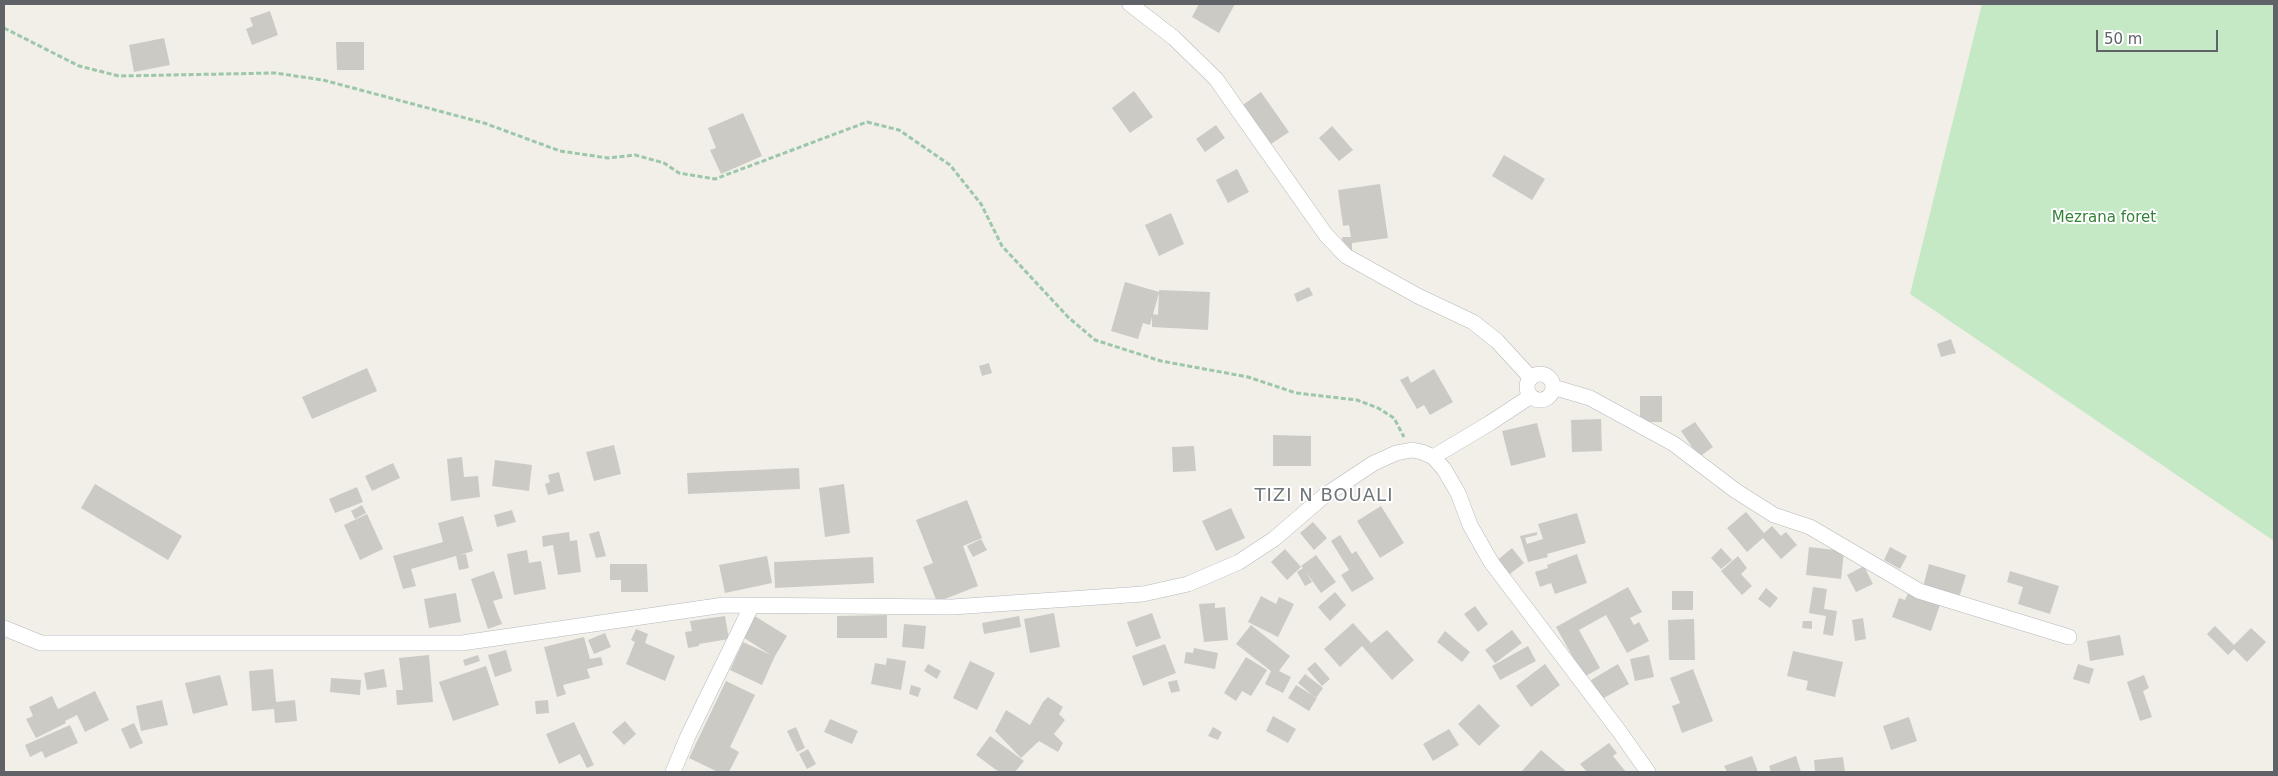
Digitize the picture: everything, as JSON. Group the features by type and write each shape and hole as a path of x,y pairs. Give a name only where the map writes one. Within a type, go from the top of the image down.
{"street":[{"path":"1130,4 1174,38 1216,80 1326,235 1346,256 1418,296 1472,322 1497,341 1531,378"},
{"path":"1536,375 1548,376 1553,387 1552,393 1542,400 1531,396 1528,390 1531,378 1536,375"},
{"path":"1553,387 1590,398 1674,444 1736,491 1774,515 1810,527 1919,591 2068,637"},
{"path":"1433,458 1531,396"},
{"path":"4,628 41,643 462,643 724,605 952,607 1143,594 1188,584 1239,562 1274,539 1324,496 1374,463 1396,453 1422,452 1433,458 1444,469 1458,493 1470,526 1491,562 1648,772"},
{"path":"673,772 688,736 752,605"}],"path":[{"path":"4,28 79,66 119,76 275,74 323,80 484,123 560,151 608,158 635,155 664,164 679,173 715,180 867,122 898,130 950,165 981,204 1002,246 1068,317 1095,340 1161,361 1248,377 1296,393 1364,403 1394,418 1404,437 1406,452"}],"green space":[{"name":"Mezrana foret","path":"1982,4 2274,4 2274,541 1910,294"}],"building":[{"path":"1199,4 1235,4 1219,33 1192,17"},
{"path":"270,11 278,35 252,45 246,29 253,26 250,18"},
{"path":"164,38 170,65 134,72 129,45"},
{"path":"336,42 364,42 364,70 337,70"},
{"path":"1134,91 1153,117 1130,133 1112,108"},
{"path":"1261,92 1289,132 1268,146 1240,107"},
{"path":"743,113 762,156 721,174 710,150 716,148 708,128"},
{"path":"1216,125 1225,138 1205,152 1196,139"},
{"path":"1332,126 1353,150 1339,161 1319,138"},
{"path":"1504,155 1545,179 1532,200 1492,176"},
{"path":"1237,169 1249,192 1228,203 1216,180"},
{"path":"1380,184 1388,238 1352,243 1352,251 1343,251 1342,237 1351,237 1349,225 1343,226 1338,190"},
{"path":"1171,213 1184,244 1159,256 1145,225"},
{"path":"1125,282 1159,292 1159,290 1210,292 1208,330 1152,327 1152,317 1150,325 1143,323 1138,339 1111,331","holes":["1159,293 1158,315 1153,314"]},
{"path":"1309,287 1313,295 1297,302 1294,294"},
{"path":"1951,339 1956,353 1941,357 1937,344"},
{"path":"989,363 992,373 982,376 979,366"},
{"path":"367,368 377,391 312,419 302,397"},
{"path":"1434,369 1453,402 1430,415 1424,405 1417,409 1400,380 1408,376 1411,383"},
{"path":"1640,396 1662,396 1662,422 1640,422"},
{"path":"1601,419 1602,451 1572,452 1571,420"},
{"path":"1695,422 1713,447 1699,457 1681,431"},
{"path":"1537,423 1546,457 1511,466 1502,431"},
{"path":"1273,435 1311,436 1311,466 1273,466"},
{"path":"614,445 621,474 594,481 586,452"},
{"path":"1194,446 1196,471 1173,472 1172,447"},
{"path":"462,457 464,477 478,476 480,497 451,501 447,459"},
{"path":"495,460 532,465 529,491 492,486"},
{"path":"393,463 400,478 372,491 365,476"},
{"path":"799,468 800,489 688,494 687,473"},
{"path":"559,472 564,491 548,495 545,484 550,482 548,475"},
{"path":"95,484 182,536 168,560 81,508"},
{"path":"844,484 850,533 825,537 819,488"},
{"path":"357,487 363,502 335,513 329,499"},
{"path":"967,500 982,538 963,546 978,586 937,602 923,567 933,563 916,520"},
{"path":"362,505 366,513 355,519 351,511"},
{"path":"1381,506 1404,543 1380,558 1357,521"},
{"path":"1231,508 1245,538 1216,551 1202,521"},
{"path":"512,510 516,522 497,527 494,515"},
{"path":"1746,512 1764,533 1772,526 1781,536 1786,532 1797,545 1781,559 1763,538 1747,552 1727,528"},
{"path":"1577,513 1586,543 1547,554 1548,557 1528,562 1520,536 1537,532 1537,535 1525,538 1527,544 1543,539 1538,524"},
{"path":"367,514 383,549 360,560 344,525"},
{"path":"463,516 473,551 460,555 466,554 469,568 459,570 456,556 411,569 416,586 403,589 393,556 443,542 438,523"},
{"path":"1313,522 1327,538 1314,550 1300,533"},
{"path":"599,531 606,556 596,558 589,534"},
{"path":"569,532 570,541 577,540 581,572 558,575 553,545 543,547 542,536"},
{"path":"1340,535 1352,554 1356,551 1374,579 1352,592 1341,575 1349,570 1331,541"},
{"path":"981,539 987,550 973,557 967,546"},
{"path":"1809,547 1844,551 1841,579 1806,575"},
{"path":"1890,547 1907,556 1900,569 1884,560"},
{"path":"1512,548 1524,563 1506,577 1495,562"},
{"path":"1721,548 1732,560 1721,569 1711,558"},
{"path":"1285,549 1301,567 1287,580 1271,562"},
{"path":"527,550 529,563 541,561 546,589 514,595 507,554"},
{"path":"1577,554 1587,583 1555,594 1551,583 1540,587 1535,572 1548,568 1547,565"},
{"path":"1316,555 1336,582 1321,593 1306,572 1312,582 1305,586 1297,572 1303,568 1301,566"},
{"path":"767,556 772,583 725,593 719,565"},
{"path":"1738,556 1747,568 1741,574 1752,586 1742,595 1721,571"},
{"path":"873,557 874,583 775,588 774,562"},
{"path":"610,564 647,564 648,592 621,592 621,580 610,580"},
{"path":"1929,564 1966,575 1959,598 1923,587"},
{"path":"1864,566 1873,584 1856,592 1847,575"},
{"path":"494,571 503,598 493,601 502,624 488,629 471,579"},
{"path":"2010,571 2059,586 2050,614 2018,604 2023,587 2007,582"},
{"path":"1628,587 1642,612 1630,618 1634,625 1639,622 1649,641 1627,653 1606,615 1579,630 1600,668 1584,677 1556,627"},
{"path":"1813,587 1827,589 1824,609 1837,611 1833,636 1823,634 1826,616 1809,613"},
{"path":"1766,588 1778,598 1770,608 1758,599"},
{"path":"1672,591 1693,591 1693,610 1672,610"},
{"path":"1335,592 1346,605 1330,621 1318,607"},
{"path":"456,593 461,622 429,628 424,599"},
{"path":"1908,593 1940,605 1931,631 1892,617 1899,598 1905,600"},
{"path":"1261,596 1276,604 1279,597 1294,604 1278,637 1248,622"},
{"path":"1215,603 1215,608 1225,607 1228,640 1204,642 1199,604"},
{"path":"1475,606 1488,624 1478,632 1464,614"},
{"path":"1054,613 1060,647 1030,653 1024,619"},
{"path":"1152,613 1161,638 1136,647 1127,622"},
{"path":"753,615 787,636 775,656 762,685 730,670 743,642 771,655 741,636"},
{"path":"887,615 887,638 837,638 837,616"},
{"path":"725,616 729,639 699,644 699,646 688,648 685,632 692,631 690,621"},
{"path":"1019,616 1021,627 984,634 982,623"},
{"path":"1863,618 1866,639 1855,641 1852,620"},
{"path":"1694,619 1695,660 1669,660 1668,620"},
{"path":"1803,621 1812,621 1812,629 1802,628"},
{"path":"1353,623 1371,643 1387,630 1414,660 1392,680 1362,646 1340,667 1324,649"},
{"path":"904,624 926,626 924,649 902,647"},
{"path":"1251,625 1290,656 1279,671 1291,677 1283,693 1265,684 1271,671 1236,644"},
{"path":"2215,626 2234,645 2251,628 2266,642 2247,662 2234,649 2228,655 2207,634"},
{"path":"636,629 648,634 645,643 675,656 665,681 626,664 635,642 631,640"},
{"path":"1512,630 1522,643 1495,663 1485,650"},
{"path":"1445,631 1470,652 1462,662 1437,642"},
{"path":"605,633 611,647 594,654 588,640"},
{"path":"2120,635 2124,655 2090,661 2087,641"},
{"path":"584,637 590,659 601,657 603,665 587,669 590,678 563,685 566,694 557,697 544,647"},
{"path":"1165,644 1176,673 1143,686 1132,656"},
{"path":"1528,646 1536,661 1500,680 1492,666"},
{"path":"1194,648 1218,653 1215,669 1184,663 1186,652 1193,653"},
{"path":"506,650 512,671 495,677 488,655"},
{"path":"1793,651 1843,662 1835,697 1806,690 1808,681 1787,676"},
{"path":"429,655 433,702 397,705 396,690 403,690 399,658"},
{"path":"478,655 480,661 465,666 463,660"},
{"path":"1649,655 1654,677 1635,681 1630,659"},
{"path":"1246,657 1267,670 1251,696 1242,691 1236,701 1224,693"},
{"path":"887,658 906,661 901,690 871,684 875,663 886,665"},
{"path":"970,661 995,673 977,710 953,698"},
{"path":"1315,662 1330,679 1322,686 1307,669"},
{"path":"928,664 941,671 937,679 924,671"},
{"path":"1545,664 1560,685 1531,707 1516,686"},
{"path":"1618,664 1629,684 1602,699 1591,680"},
{"path":"2078,664 2094,669 2089,684 2073,679"},
{"path":"486,666 499,705 453,721 439,682"},
{"path":"273,669 276,702 295,700 297,721 275,723 274,709 252,711 249,671"},
{"path":"384,669 387,687 367,690 364,673"},
{"path":"1693,669 1713,721 1682,733 1672,706 1680,703 1670,678"},
{"path":"1305,674 1323,688 1316,698 1298,683"},
{"path":"220,675 228,705 193,714 185,683"},
{"path":"2144,675 2149,688 2143,691 2152,717 2140,721 2127,682"},
{"path":"331,678 361,680 360,695 330,692"},
{"path":"1177,680 1180,691 1171,693 1168,682"},
{"path":"726,681 755,695 730,747 739,752 729,772 718,772 689,758"},
{"path":"911,685 921,688 918,697 909,694"},
{"path":"1296,685 1317,698 1309,711 1288,698"},
{"path":"95,691 109,720 85,732 77,715 65,721 66,723 36,738 26,719 33,716 29,707 52,696 58,709"},
{"path":"1048,697 1063,707 1059,714 1065,720 1054,734 1063,743 1058,752 1039,741 1021,758 995,731 1006,710 1030,725 1043,702"},
{"path":"162,700 168,725 141,731 136,706"},
{"path":"548,700 549,713 536,714 535,701"},
{"path":"1479,704 1500,726 1479,746 1458,724"},
{"path":"1273,716 1296,729 1288,743 1266,731"},
{"path":"1909,717 1917,741 1891,750 1883,726"},
{"path":"830,719 858,731 852,744 824,732"},
{"path":"625,721 636,734 624,745 612,732"},
{"path":"574,722 594,765 587,768 580,754 559,764 546,734"},
{"path":"134,723 143,743 130,749 121,729"},
{"path":"70,725 78,743 45,758 42,751 30,757 25,745"},
{"path":"796,727 805,748 797,752 787,731"},
{"path":"1213,727 1222,732 1218,740 1208,736"},
{"path":"1449,729 1459,745 1433,761 1423,744"},
{"path":"990,736 1024,761 1015,772 999,772 976,755"},
{"path":"1609,743 1617,753 1613,756 1626,772 1587,772 1580,764"},
{"path":"808,749 816,764 807,769 799,754"},
{"path":"1541,750 1567,772 1521,772"},
{"path":"1752,756 1758,772 1727,772 1724,766"},
{"path":"1796,756 1801,772 1771,772 1769,766"},
{"path":"1843,757 1845,772 1815,772 1814,760"}],"district":[{"name":"TIZI N BOUALI","path":"1324,496"}]}
